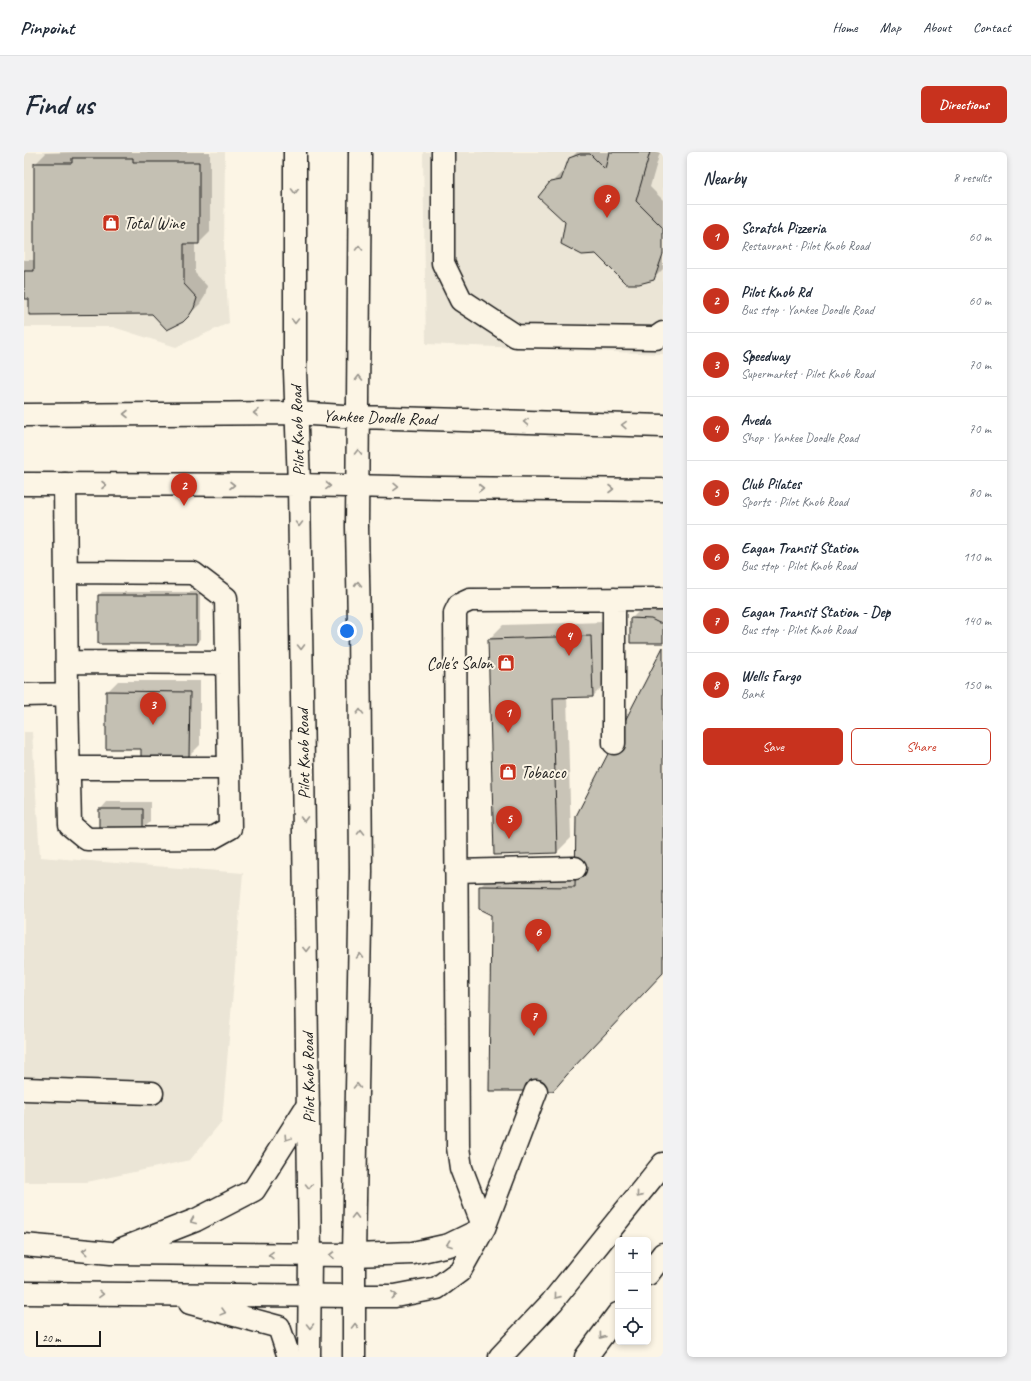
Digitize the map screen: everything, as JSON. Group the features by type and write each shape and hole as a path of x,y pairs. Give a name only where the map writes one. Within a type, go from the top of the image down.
{"main road":[{"name":"Pilot Knob Road","path":"295,152 295,412 299,485 310,1255 309,1357"},
{"path":"354,1357 354,1255 361,871 357,486 359,417 360,152"},
{"path":"443,152 443,263 461,300 516,336 656,338 663,333"},
{"name":"Yankee Doodle Road","path":"24,415 295,412 359,417 663,426"},
{"path":"24,484 299,485 663,490"},
{"path":"65,484 67,694 70,825 87,839 212,838 230,828 226,598 193,573 66,572"},
{"path":"614,599 614,743"},
{"path":"484,1228 461,1168 458,1147 455,614 460,605 470,600 663,599"},
{"path":"67,662 227,663"},
{"path":"24,695 67,694"},
{"path":"69,768 229,768"},
{"path":"456,871 576,868"},
{"path":"24,1089 152,1093"},
{"path":"24,1293 395,1296 437,1288 460,1271 484,1228 536,1091"},
{"path":"111,1253 196,1220 254,1190 308,1105"},
{"path":"500,1357 552,1302 663,1164"},
{"path":"24,1245 111,1253 354,1255 414,1253 449,1245 484,1228"},
{"path":"649,1273 663,1254"},
{"path":"158,1294 280,1327 288,1357"},
{"path":"586,1357 615,1318"}],"shaded area":[{"path":"24,152 225,152 224,250 229,323 176,347 113,327 24,327"},
{"path":"423,152 663,152 663,354 426,344"},
{"path":"24,732 32,732 40,857 243,873 222,1121 190,1160 87,1182 24,1182"}],"building":[{"path":"609,152 650,152 636,201 663,228 663,254 654,280 639,284 626,284 596,254 582,255 561,244 565,222 538,197 550,182 561,180 569,158 580,154 590,154 605,169"},
{"path":"72,158 133,158 133,162 199,162 199,244 184,244 184,284 197,298 194,308 183,322 167,330 152,314 29,315 29,299 24,299 24,271 34,271 34,163 72,163"},
{"path":"98,595 197,595 197,644 98,644"},
{"path":"630,618 651,619 659,623 663,623 663,643 630,643"},
{"path":"591,636 593,697 553,698 557,853 494,855 488,639"},
{"path":"663,647 663,973 553,1091 489,1091 491,915 479,909 479,886 575,887 576,816"},
{"path":"106,691 190,692 189,757 141,757 141,749 106,749"},
{"path":"99,809 143,809 143,831 99,831"}],"place":[{"name":"Wells Fargo","path":"607,218"},
{"name":"Total Wine","path":"111,223"},
{"name":"Pilot Knob Rd","path":"184,506"},
{"name":"Aveda","path":"569,656"},
{"name":"Cole's Salon","path":"506,663"},
{"name":"Speedway","path":"153,725"},
{"name":"Scratch Pizzeria","path":"508,733"},
{"name":"Tobacco","path":"508,772"},
{"name":"Club Pilates","path":"509,839"},
{"name":"Eagan Transit Station","path":"538,952"},
{"name":"Eagan Transit Station - Dep","path":"534,1036"}]}
